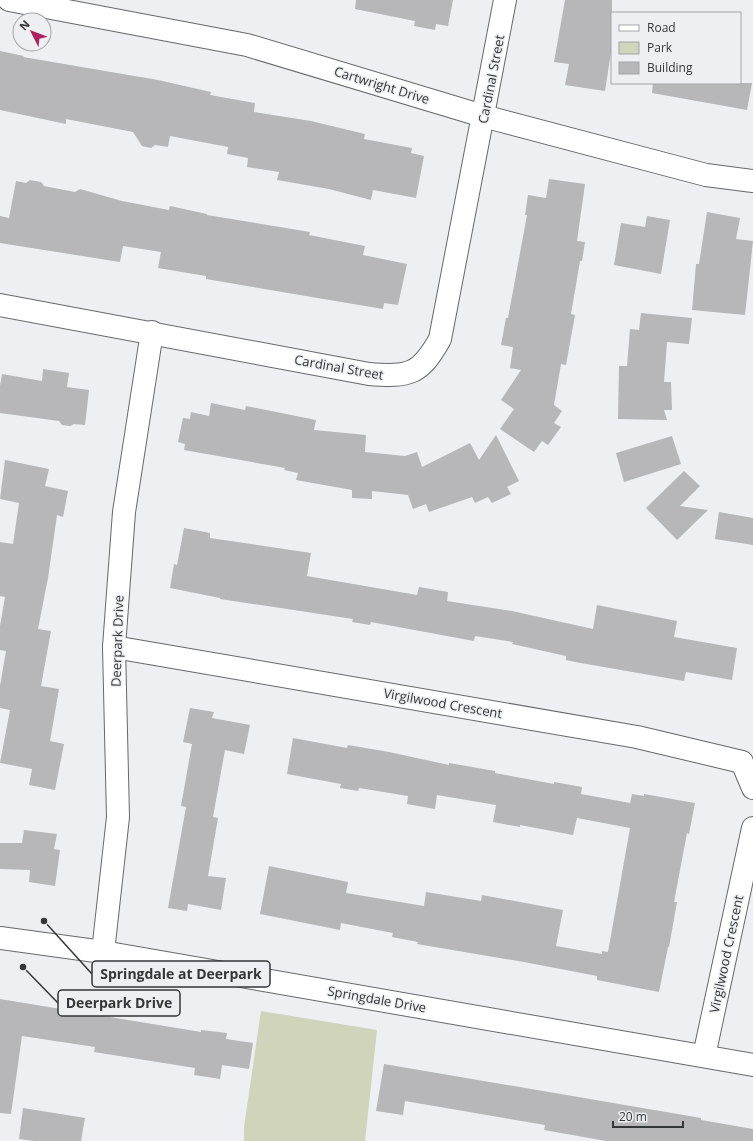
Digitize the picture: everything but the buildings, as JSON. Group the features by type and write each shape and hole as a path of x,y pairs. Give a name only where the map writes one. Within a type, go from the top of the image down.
{"street":[{"name":"Cartwright Drive","path":"9,0 247,45 483,116 706,174 753,180"},
{"name":"Cardinal Street","path":"0,305 152,332 369,374 394,376 412,372 428,360 440,339 505,0"},
{"name":"Deerpark Drive","path":"103,952 118,817 114,647 124,512 152,332"},
{"name":"Virgilwood Crescent","path":"114,647 637,737 742,762 753,788"},
{"name":"Virgilwood Crescent","path":"704,1056 753,828"},
{"name":"Springdale Drive","path":"0,938 103,952 753,1065"}],"green space":[{"path":"261,1011 377,1030 365,1141 244,1141 244,1127"}],"place":[{"name":"Springdale at Deerpark","path":"44,921"},
{"name":"Deerpark Drive","path":"23,967"}]}
